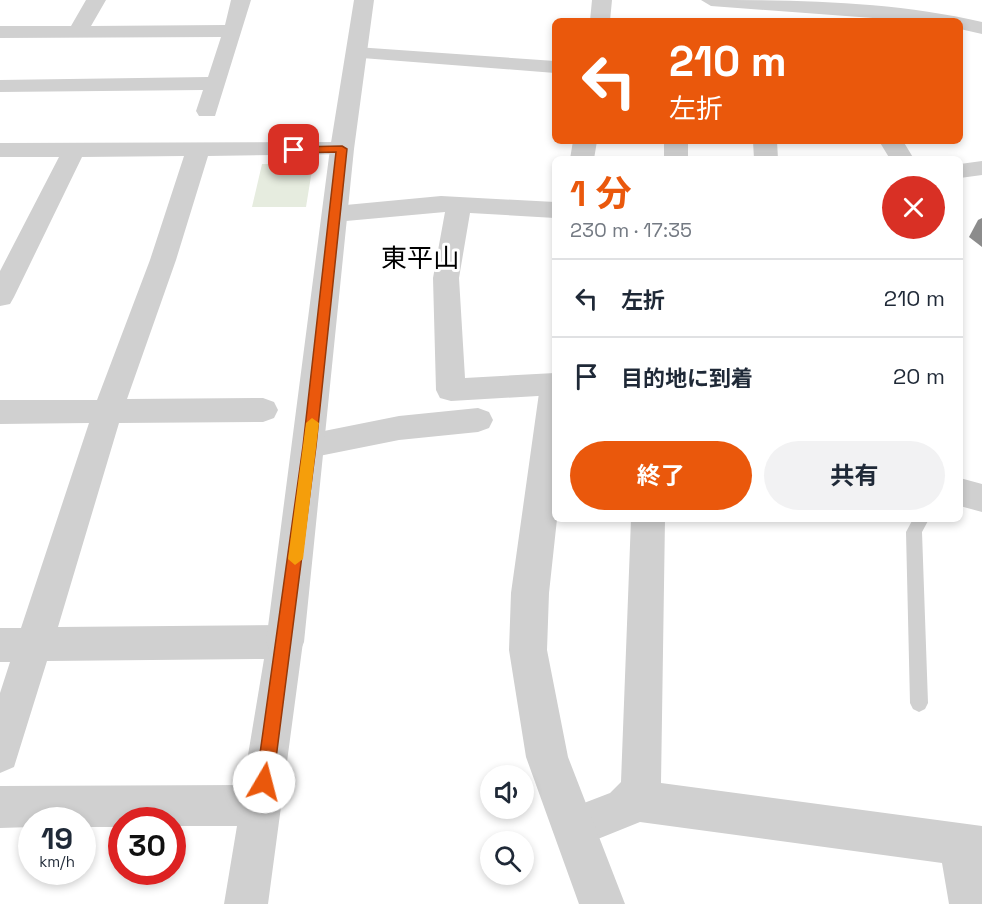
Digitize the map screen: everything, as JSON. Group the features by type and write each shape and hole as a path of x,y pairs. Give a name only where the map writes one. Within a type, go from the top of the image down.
{"street":[{"path":"78,32 96,0"},
{"path":"207,111 241,0"},
{"path":"246,904 285,642 342,149 364,0"},
{"path":"600,18 602,0"},
{"path":"711,0 811,9 917,7 943,18"},
{"path":"963,24 982,28"},
{"path":"0,32 233,32"},
{"path":"356,53 552,67"},
{"path":"0,86 216,83"},
{"path":"0,150 342,149"},
{"path":"0,297 74,150"},
{"path":"0,753 17,645 163,260 198,150"},
{"path":"963,171 982,168"},
{"path":"335,213 459,204 552,210"},
{"path":"459,204 446,278 451,390 552,398"},
{"path":"0,412 263,410"},
{"path":"309,446 399,428 478,420"},
{"path":"552,421 530,593 528,650 534,701 547,757 602,904"},
{"path":"963,493 982,498"},
{"path":"573,828 624,808 641,791 648,522"},
{"path":"17,645 285,642"},
{"path":"632,800 971,845 971,904"},
{"path":"0,807 261,805"}],"lane":[{"path":"919,522 914,532 919,703"}],"shaded area":[{"path":"262,164 313,164 306,207 252,207"}],"slow traffic":[{"path":"295,559 312,423"}],"district":[{"name":"東平山","path":"420,258"}],"route":[{"path":"264,782 285,642 342,149 294,150"}]}
